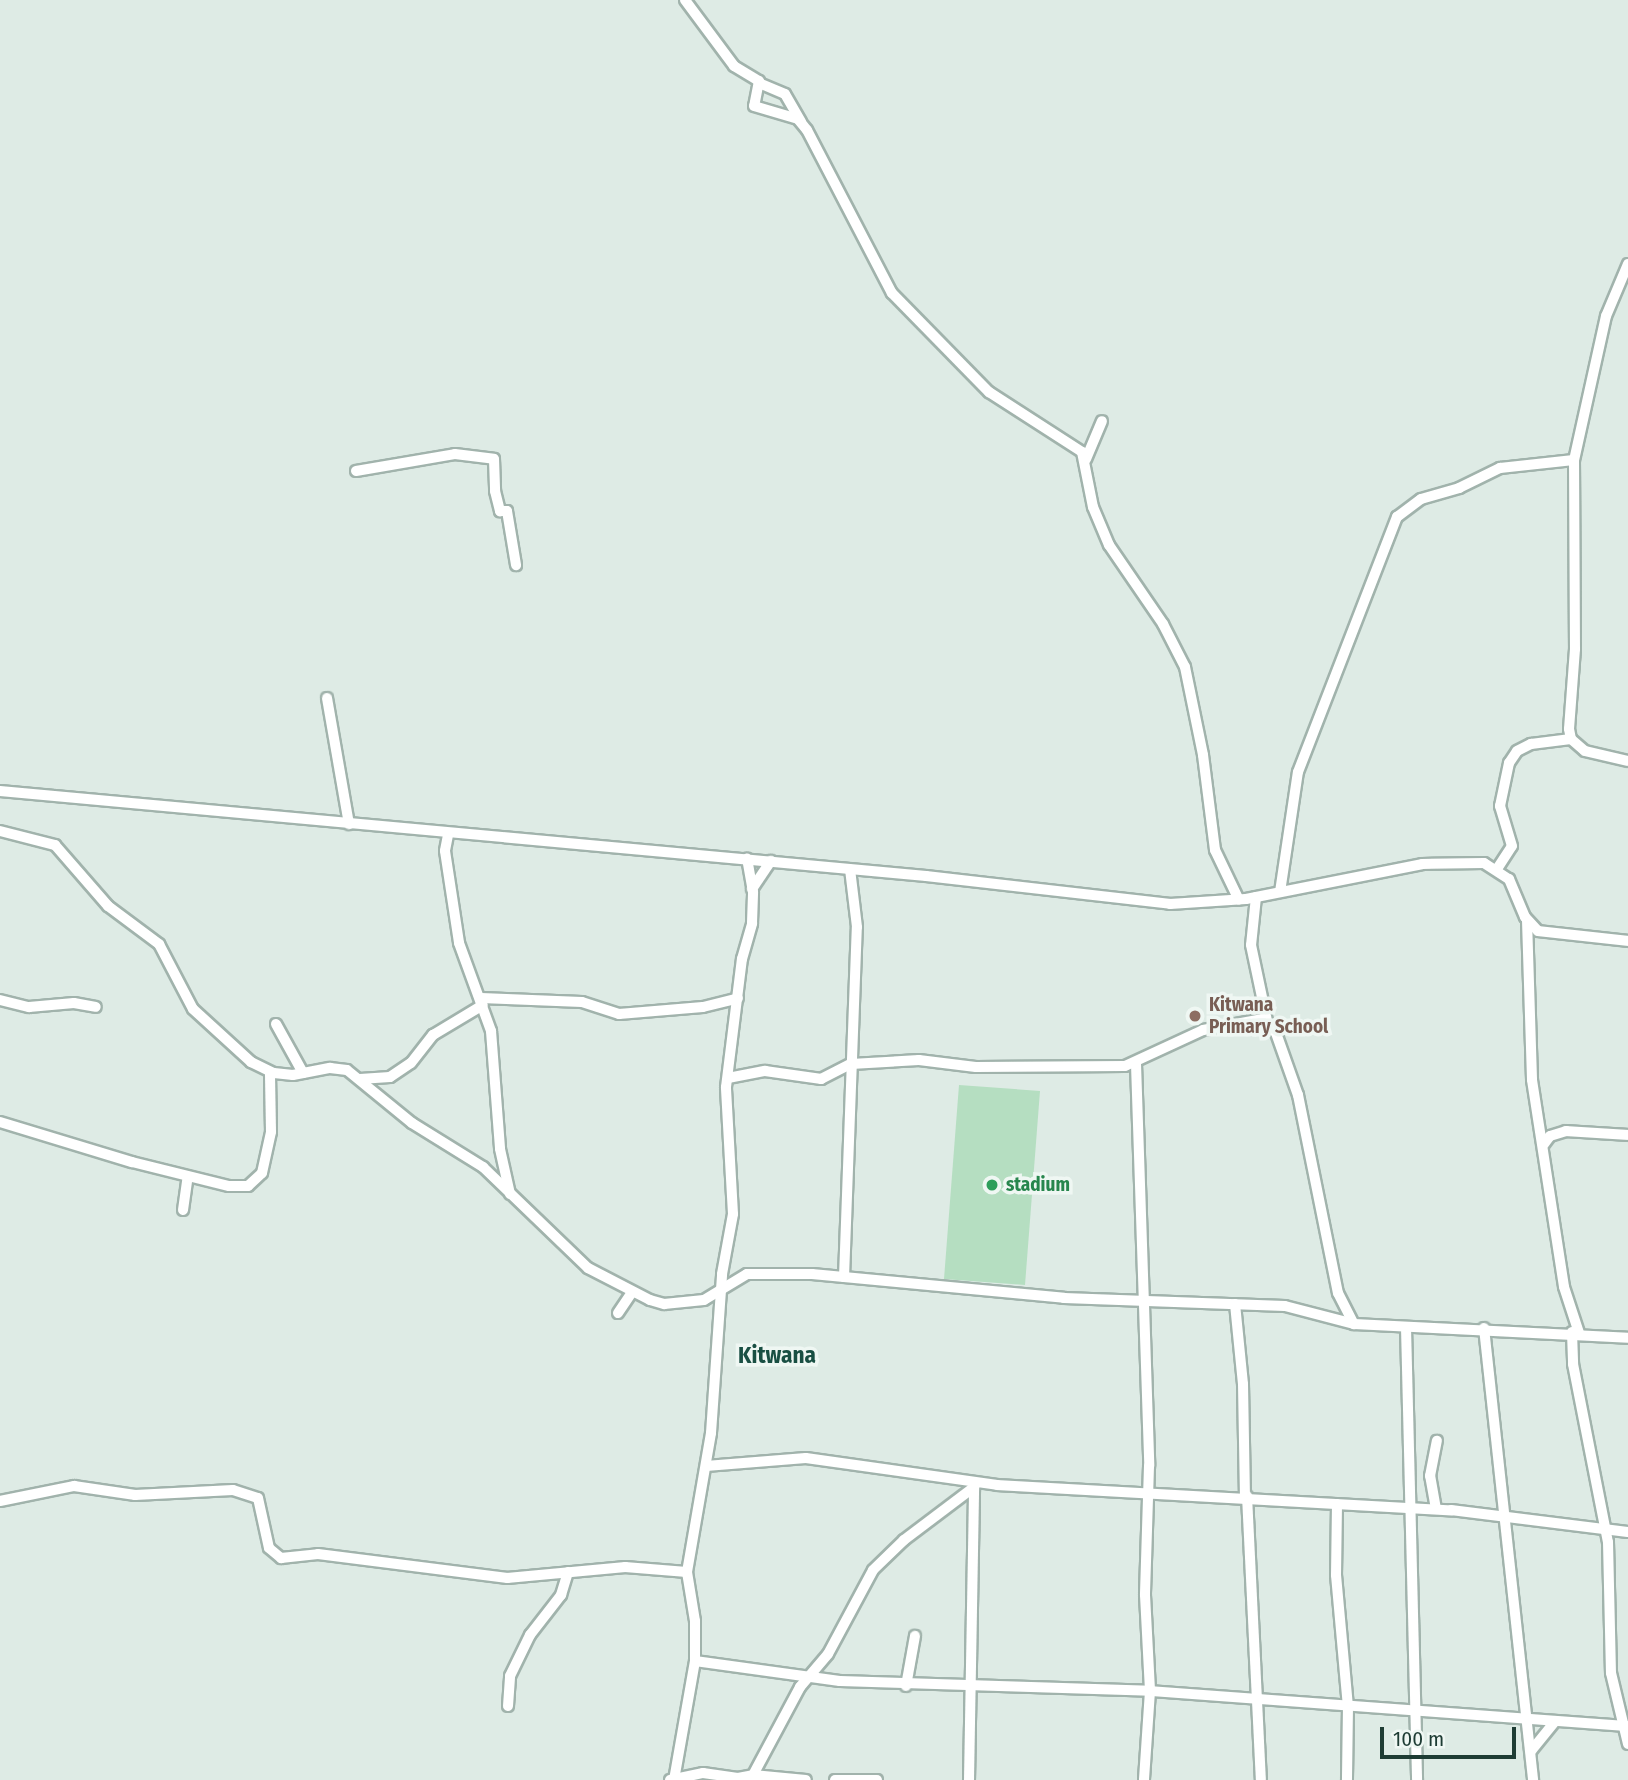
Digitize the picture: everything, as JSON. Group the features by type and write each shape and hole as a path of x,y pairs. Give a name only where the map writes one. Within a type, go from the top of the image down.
{"street":[{"path":"685,0 730,62 759,83 785,94 850,205 892,293 989,392 1072,442 1086,459"},
{"path":"759,83 754,106 801,122"},
{"path":"1571,739 1575,649 1574,460 1606,316 1628,264"},
{"path":"1102,421 1086,459 1093,507 1109,545 1173,640 1185,667 1203,755 1215,850 1239,900"},
{"path":"356,471 455,454 494,459 495,491 500,511 507,511 516,565"},
{"path":"1280,892 1298,772 1397,517 1421,499 1459,488 1500,468 1574,460"},
{"path":"327,698 349,824"},
{"path":"1497,869 1512,846 1500,806 1509,764 1523,747 1571,739 1597,756 1628,761"},
{"path":"0,791 448,835 771,861 1170,904 1239,900 1422,864 1471,862 1497,869 1513,885 1527,920 1534,929 1549,934 1628,941"},
{"path":"0,831 55,845 70,867 108,906 159,944 176,984 210,1029 270,1072 303,1073 337,1068 360,1079 412,1123 483,1167 582,1263 632,1292 677,1304 704,1300 747,1275 844,1277 1144,1303 1285,1306 1354,1324 1484,1328 1628,1338"},
{"path":"448,835 445,851 459,943 482,1002 496,1059 498,1135 510,1194"},
{"path":"747,859 752,889 752,923 738,998 726,1105 734,1180 706,1466 687,1572 695,1621 695,1661 673,1779 703,1773 738,1779 753,1776 806,1780"},
{"path":"752,889 771,861"},
{"path":"844,1277 857,927 850,869"},
{"path":"1256,897 1251,946 1266,1021 1276,1033 1298,1095 1338,1293 1354,1324"},
{"path":"1527,920 1532,1080 1569,1311 1576,1333 1578,1389 1606,1530 1611,1673 1628,1744"},
{"path":"360,1079 390,1077 411,1063 433,1035 482,1002 582,1002 608,1012 635,1014 713,1006 738,998"},
{"path":"0,1000 29,1007 74,1003 96,1007"},
{"path":"728,1078 765,1071 821,1079 851,1064 919,1060 976,1067 1136,1064 1216,1026 1253,1017 1266,1021"},
{"path":"276,1024 303,1073"},
{"path":"1136,1064 1148,1492 1145,1595 1150,1691 1144,1780"},
{"path":"0,1122 239,1188 255,1183 262,1173 271,1132 270,1072"},
{"path":"1544,1144 1550,1136 1566,1131 1628,1135"},
{"path":"183,1210 188,1176"},
{"path":"618,1313 632,1292"},
{"path":"1235,1304 1242,1368 1261,1780"},
{"path":"1558,1332 1569,1311"},
{"path":"1405,1327 1417,1780"},
{"path":"1484,1328 1502,1514 1533,1780"},
{"path":"1436,1509 1430,1476 1437,1441"},
{"path":"706,1466 806,1458 974,1485 1246,1496 1436,1509 1502,1514 1628,1532"},
{"path":"753,1776 806,1677 828,1654 873,1570 904,1540 974,1485"},
{"path":"970,1780 974,1485"},
{"path":"0,1501 75,1486 135,1495 194,1489 244,1491 258,1498 270,1548 281,1558 318,1554 489,1577 625,1567 687,1572"},
{"path":"1337,1504 1336,1576 1348,1706 1347,1780"},
{"path":"508,1706 510,1676 530,1635 561,1595 568,1572"},
{"path":"906,1686 915,1636"},
{"path":"695,1661 806,1677 906,1686 1150,1691 1528,1721 1625,1725"},
{"path":"1531,1751 1555,1721"},
{"path":"835,1780 877,1780"}],"green space":[{"name":"stadium","path":"959,1085 1040,1091 1025,1285 944,1279"}],"place":[{"name":"Kitwana Primary School","path":"1195,1016"},
{"name":"stadium","path":"992,1185"}],"district":[{"name":"Kitwana","path":"777,1355"}]}
